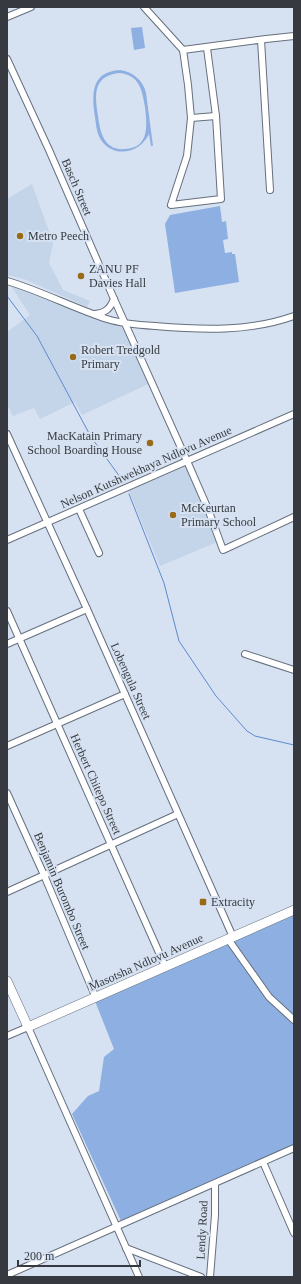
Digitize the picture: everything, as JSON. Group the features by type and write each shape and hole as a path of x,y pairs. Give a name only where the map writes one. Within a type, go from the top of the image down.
{"highway":[{"name":"Masotsha Ndlovu Avenue","path":"28,1027 294,910"},
{"path":"7,981 28,1027"}],"street":[{"path":"7,17 21,9 31,7"},
{"path":"144,7 183,50 188,85 191,118 187,156 171,206 221,198 216,116 208,48"},
{"path":"183,50 294,36"},
{"path":"262,40 270,190"},
{"name":"Basch Street","path":"7,59 50,150 114,299 187,461 208,509 223,550 294,517"},
{"path":"191,118 216,116"},
{"path":"7,281 107,319 126,324 197,328 244,328 273,323 294,316"},
{"path":"94,314 102,313 107,310 114,299"},
{"name":"Nelson Kutshwekhaya Ndlovu Avenue","path":"7,540 294,414"},
{"name":"Lobengula Street","path":"7,436 87,608 231,938 269,997 294,1020"},
{"path":"79,509 99,553"},
{"path":"7,644 87,608"},
{"name":"Herbert Chitepo Street","path":"7,611 165,966"},
{"path":"245,654 294,670"},
{"path":"7,746 125,694"},
{"name":"Benjamin Burombo Street","path":"7,793 44,875 96,998"},
{"path":"7,892 178,814"},
{"path":"28,1027 139,1277"},
{"name":"Masotsha Ndlovu Avenue","path":"7,1036 28,1027"},
{"path":"7,1275 294,1148"},
{"path":"263,1162 294,1233"},
{"name":"Lendy Road","path":"210,1277 216,1215 215,1184"},
{"path":"126,1248 201,1277"}],"shaded area":[{"path":"142,27 145,48 134,50 131,28"},
{"path":"120,70 125,71 137,77 145,88 153,146 151,146 149,134 140,146 126,151 113,150 106,146 101,140 96,123 93,101 94,93 98,80 103,75","holes":["118,73 125,74 135,79 141,89 145,107 146,127 143,140 139,144 133,148 118,149 112,147 104,139 99,122 96,95 99,83 103,79"]},
{"path":"32,184 53,243 49,263 63,290 90,301 87,307 24,279 7,275 7,199"},
{"path":"220,206 222,222 226,221 228,239 223,240 225,253 232,252 232,254 235,254 239,282 175,293 165,224 170,215"},
{"name":"Robert Tredgold Primary","path":"12,287 125,328 150,383 82,415 75,402 40,419 34,408 13,416 7,404 7,332 30,315"},
{"name":"McKeurtan Primary School","path":"185,465 217,542 160,566 128,489"},
{"path":"294,915 294,1146 121,1221 72,1114 88,1096 99,1091 104,1057 114,1049 95,1001"}],"waterway":[{"path":"7,296 37,336 91,437 120,477"},
{"path":"129,494 164,583 179,641 216,696 247,731 255,736 294,745"}],"place":[{"name":"Metro Peech","path":"20,236"},
{"name":"ZANU PF Davies Hall","path":"81,276"},
{"name":"Robert Tredgold Primary","path":"73,357"},
{"name":"MacKatain Primary School Boarding House","path":"150,443"},
{"name":"McKeurtan Primary School","path":"173,515"},
{"name":"Extracity","path":"203,902"}]}
